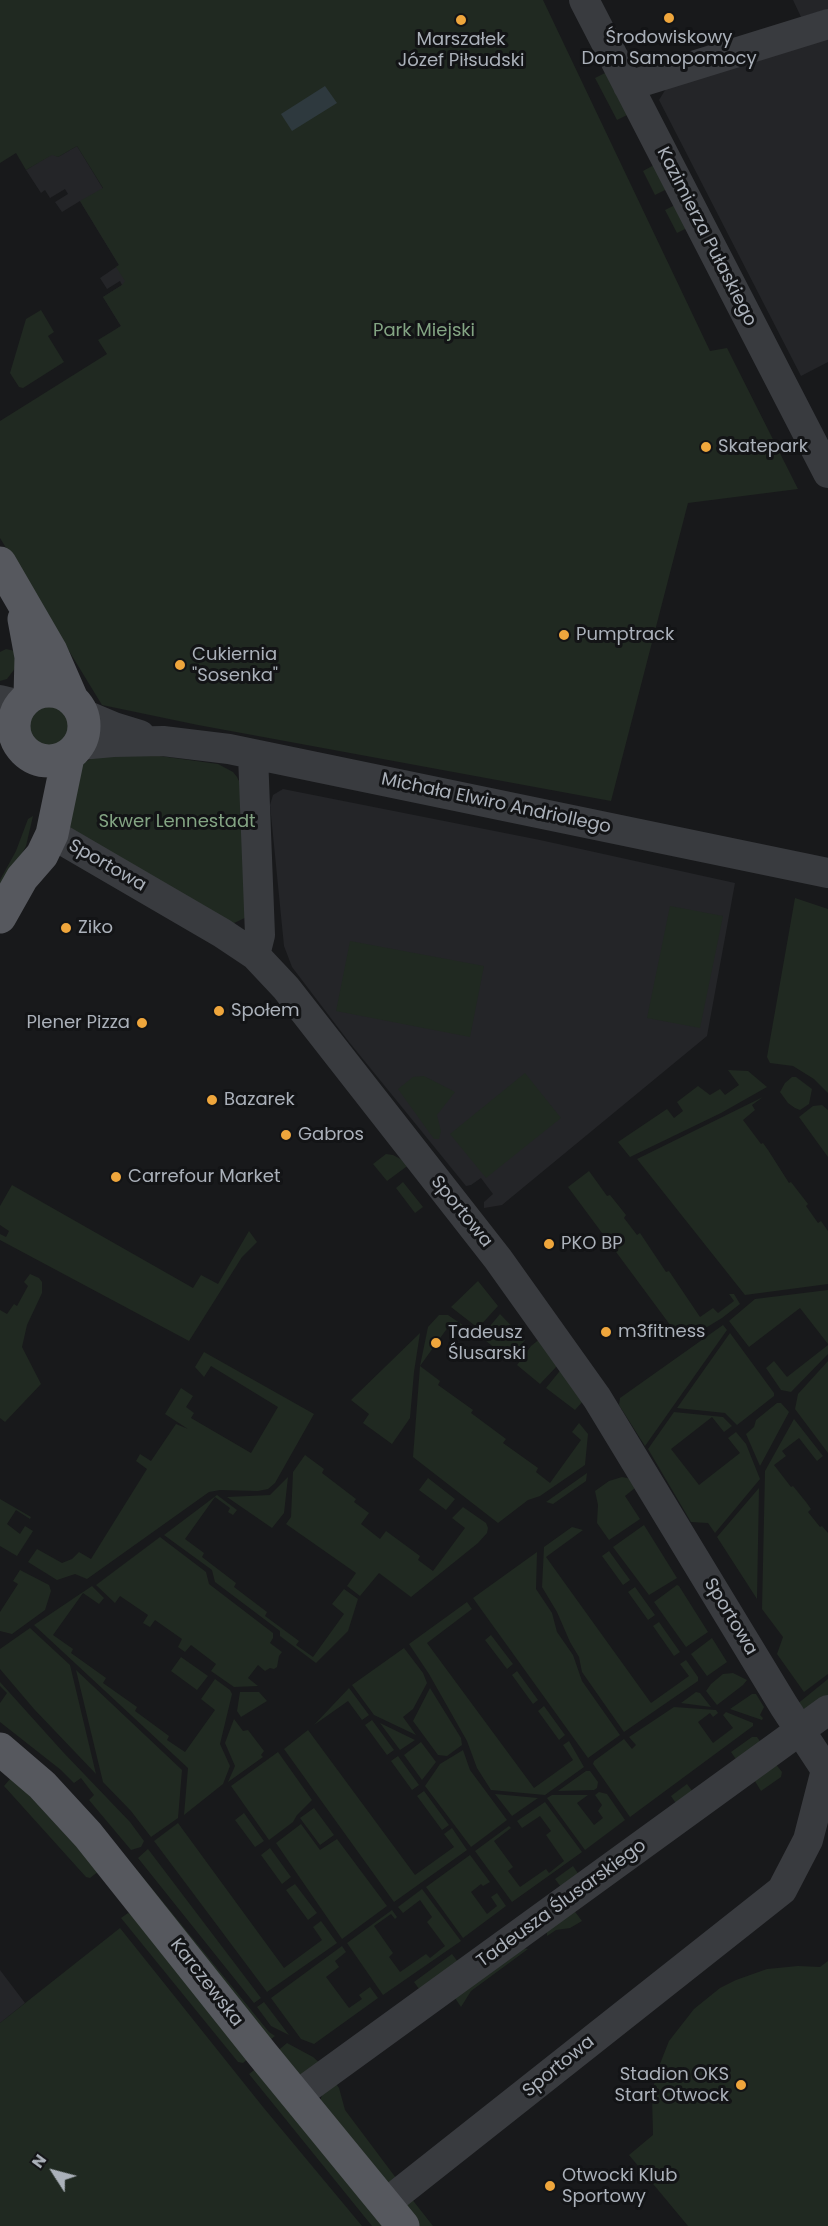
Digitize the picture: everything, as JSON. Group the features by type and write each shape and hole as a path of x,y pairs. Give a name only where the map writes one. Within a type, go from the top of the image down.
{"main road":[{"path":"0,563 51,651 76,729 52,834 42,855 22,878 0,917"},
{"path":"20,596 31,657 13,710 15,737 29,755 41,761 54,761 76,729"},
{"path":"13,710 44,691 59,692 76,729"},
{"path":"22,878 40,817 38,786 29,755"},
{"name":"Karczewska","path":"0,1749 42,1785 88,1835 394,2215"}],"street":[{"name":"Kazimierza Pułaskiego","path":"584,0 828,473"},
{"path":"628,86 828,24"},
{"name":"Michała Elwiro Andriollego","path":"76,729 114,728 163,741 229,749 828,873"},
{"path":"253,755 260,936 255,956"},
{"name":"Sportowa","path":"52,834 213,927 255,956 286,988 498,1258 590,1388 826,1770 808,1840 782,1890 394,2215"},
{"name":"Tadeusza Ślusarskiego","path":"296,2096 828,1710"}],"shaded area":[{"path":"793,0 828,0 828,9 801,17"},
{"path":"828,38 828,362 801,376 659,100 667,87"},
{"path":"325,86 337,103 292,131 281,114"},
{"path":"77,146 177,310 116,329 121,326 103,297 122,285 120,281 107,289 100,278 119,265 80,201 62,212 55,202 68,194 65,189 50,198 45,190 41,193 26,170 52,154 58,157"},
{"path":"283,789 540,840 735,883 707,1036 502,1205 484,1208 484,1202 493,1194 481,1178 466,1186 349,1042 292,967 284,946 270,805 273,795"},
{"path":"0,1970 25,2003 0,2023"}],"green space":[{"name":"Park Miejski","path":"0,0 543,0 710,351 727,348 798,489 688,503 611,801 198,725 102,705 0,538 0,421 107,354 98,340 121,326 103,297 125,281 116,267 119,265 80,201 103,188 77,146 58,157 52,155 26,170 16,153 0,163"},
{"path":"607,72 629,114 617,120 595,78"},
{"path":"654,165 667,189 655,195 643,171"},
{"path":"675,205 687,228 677,233 665,210"},
{"path":"41,310 54,332 48,336 64,362 23,388 19,387 10,373 26,319"},
{"path":"6,649 15,651 16,667 7,679 0,681 0,652"},
{"path":"49,705 64,711 70,726 64,741 49,747 34,741 28,726 34,711"},
{"name":"Skwer Lennestadt","path":"138,753 218,764 233,772 237,777 240,783 249,916 232,924 111,858 68,826 79,765 93,758"},
{"path":"33,816 26,846 0,895 0,880 16,851 28,819"},
{"path":"795,898 828,909 828,1093 814,1079 793,1066 770,1063 767,1057"},
{"path":"670,906 723,916 700,1028 647,1018"},
{"path":"350,941 484,966 470,1037 336,1011"},
{"path":"728,1070 748,1071 767,1087 721,1113 630,1157 618,1142 667,1109 674,1118 683,1111 677,1102 698,1086 710,1095 720,1089 725,1095 739,1085"},
{"path":"525,1073 561,1118 486,1178 450,1134"},
{"path":"424,1076 455,1092 437,1115 441,1131 439,1139 434,1139 398,1089 413,1077"},
{"path":"792,1077 796,1077 812,1089 809,1104 800,1110 788,1103 780,1092"},
{"path":"763,1097 752,1105 755,1110 743,1120 761,1144 763,1143 789,1183 791,1182 808,1204 806,1206 818,1223 821,1221 828,1231 828,1284 745,1295 637,1159"},
{"path":"822,1105 828,1110 828,1157 799,1117 813,1106"},
{"path":"386,1154 410,1164 387,1181 373,1164"},
{"path":"589,1171 607,1196 610,1195 626,1215 624,1218 637,1235 640,1233 666,1272 669,1271 700,1317 713,1308 718,1313 734,1301 729,1294 734,1294 740,1304 694,1335 683,1340 679,1337 568,1187"},
{"path":"403,1182 423,1207 415,1213 396,1188"},
{"path":"12,1185 193,1288 201,1275 218,1284 249,1231 257,1242 242,1257 189,1341 0,1240 0,1234 6,1237 9,1231 0,1225 0,1206"},
{"path":"30,1274 42,1282 42,1293 27,1325 22,1347 41,1384 5,1422 0,1418 0,1310 7,1314 14,1304 17,1306 28,1286 24,1282"},
{"path":"478,1281 498,1306 478,1328 451,1307"},
{"path":"828,1290 828,1344 800,1308 749,1347 729,1321 755,1299"},
{"path":"500,1314 525,1340 510,1360 481,1337"},
{"path":"439,1315 448,1315 470,1330 467,1334 451,1323 420,1366 428,1327"},
{"path":"723,1325 727,1330 645,1446 619,1405 620,1398"},
{"path":"420,1333 410,1418 392,1444 363,1423 369,1414 351,1400"},
{"path":"730,1333 774,1393 774,1396 737,1425 725,1413 677,1408"},
{"path":"541,1338 557,1366 540,1384 517,1365 531,1346"},
{"path":"828,1345 828,1354 791,1392 781,1390 766,1368 774,1361 787,1377"},
{"path":"204,1352 314,1414 275,1483 268,1489 258,1491 209,1492 87,1579 75,1574 57,1580 28,1562 37,1549 62,1563 72,1559 79,1552 91,1559 147,1469 136,1461 140,1454 151,1461 176,1424 188,1429 165,1414 181,1388 193,1396 186,1407 194,1413 191,1418 251,1453 278,1407 211,1366 204,1377 195,1367"},
{"path":"828,1361 828,1453 795,1409 798,1394"},
{"path":"420,1366 440,1381 438,1385 473,1410 471,1413 506,1439 503,1443 538,1468 536,1472 550,1483 581,1440 572,1432 579,1423 588,1434 585,1465 540,1496 528,1500 498,1523 413,1457"},
{"path":"563,1367 584,1400 575,1410 546,1388"},
{"path":"777,1403 781,1403 789,1412 760,1466 746,1434 754,1427 756,1420"},
{"path":"674,1412 723,1417 732,1426 724,1432 712,1417 671,1449 699,1485 740,1453 728,1438 736,1432 746,1444 760,1479 715,1533 708,1523 691,1522 648,1449"},
{"path":"794,1419 823,1456 817,1461 799,1438 782,1451 786,1456 774,1465 806,1502 811,1509 808,1512 828,1533 828,1674 804,1692 777,1654 783,1637 762,1609 765,1471"},
{"path":"305,1455 324,1469 322,1473 356,1499 354,1502 369,1513 361,1524 380,1539 386,1531 420,1556 418,1560 433,1571 465,1528 452,1518 463,1507 486,1523 487,1533 478,1543 411,1597 379,1573 360,1596 347,1586 356,1573 286,1524 291,1517 293,1472"},
{"path":"587,1473 586,1481 553,1504 546,1502"},
{"path":"288,1477 284,1513 272,1528 227,1497 270,1495"},
{"path":"622,1477 632,1479 635,1488 625,1496 640,1519 609,1540 597,1523 598,1505 595,1491 609,1481"},
{"path":"428,1478 455,1499 446,1510 419,1490"},
{"path":"759,1488 757,1599 717,1537"},
{"path":"217,1495 237,1510 233,1515 228,1512 230,1508 215,1497 185,1539 204,1553 202,1557 236,1583 234,1587 267,1612 265,1616 299,1641 296,1645 313,1657 344,1614 332,1604 344,1589 358,1599 348,1631 316,1663 280,1636 280,1631 215,1582 212,1570 164,1535"},
{"path":"0,1499 31,1517 30,1519 16,1510 7,1524 20,1534 25,1526 33,1531 17,1556 0,1546"},
{"path":"644,1525 677,1578 649,1595 613,1547"},
{"path":"572,1527 583,1530 546,1557 651,1703 689,1676 680,1664 686,1660 698,1677 698,1681 624,1732 582,1672 579,1657 542,1587 544,1547"},
{"path":"160,1537 206,1572 209,1584 273,1633 270,1643 282,1652 277,1667 265,1671 258,1665 248,1678 258,1686 234,1687 211,1671 216,1664 191,1645 185,1652 178,1647 182,1639 155,1620 150,1627 143,1623 148,1615 120,1596 115,1603 96,1585"},
{"path":"609,1551 630,1580 623,1585 602,1556"},
{"path":"537,1552 536,1589 552,1613 557,1632 573,1655 582,1681 620,1735 588,1758 473,1598"},
{"path":"20,1570 49,1585 51,1591 45,1610 12,1634 0,1631 0,1612 18,1584 13,1581"},
{"path":"677,1585 708,1632 686,1647 654,1602"},
{"path":"92,1586 104,1598 99,1604 83,1593 53,1635 73,1649 71,1653 106,1678 103,1683 137,1707 135,1711 169,1736 167,1740 185,1752 215,1710 201,1699 215,1679 232,1694 220,1744 230,1766 223,1784 184,1815 188,1768 34,1625"},
{"path":"635,1587 655,1615 648,1620 628,1592"},
{"path":"467,1602 472,1609 427,1643 534,1788 573,1760 563,1745 569,1741 584,1767 545,1795 491,1790 477,1768 467,1741 409,1644"},
{"path":"659,1622 680,1652 674,1656 653,1626"},
{"path":"30,1628 70,1665 96,1774 34,1709 0,1669 0,1649"},
{"path":"491,1635 513,1664 507,1669 485,1640"},
{"path":"712,1638 727,1662 707,1676 691,1654"},
{"path":"404,1648 423,1673 427,1683 413,1709 403,1717 416,1735 374,1715 352,1685"},
{"path":"181,1657 208,1676 197,1690 171,1671"},
{"path":"76,1670 182,1770 178,1818 151,1837 131,1811 103,1782"},
{"path":"517,1671 538,1700 533,1704 512,1675"},
{"path":"733,1673 747,1680 717,1705 706,1691 723,1674"},
{"path":"828,1679 828,1698 805,1709 796,1705"},
{"path":"0,1682 130,1822 144,1841 141,1847 131,1850 89,1800 94,1795 81,1778 74,1783 0,1722 0,1703 7,1693 0,1686"},
{"path":"349,1688 369,1715 362,1720 348,1701 314,1725"},
{"path":"430,1688 461,1738 462,1745 447,1756 438,1755 413,1721"},
{"path":"240,1692 259,1692 267,1701 241,1717 237,1711"},
{"path":"696,1692 700,1693 711,1707 681,1703"},
{"path":"752,1694 756,1694 764,1707 760,1715 762,1720 730,1709"},
{"path":"544,1706 565,1735 559,1740 538,1711"},
{"path":"674,1707 716,1710 718,1713 713,1717 710,1713 698,1722 713,1743 733,1728 723,1715 726,1712 753,1723 753,1726 630,1817 593,1764 594,1761 624,1739 632,1749 636,1745 629,1737"},
{"path":"234,1719 243,1731 248,1730 264,1751 261,1755 263,1757 228,1782 235,1766 225,1743"},
{"path":"372,1720 394,1750 387,1755 365,1725"},
{"path":"380,1723 415,1740 400,1750"},
{"path":"308,1730 415,1875 454,1847 444,1834 452,1828 467,1850 394,1902 284,1749"},
{"path":"752,1737 757,1737 764,1747 740,1765 731,1752"},
{"path":"421,1742 436,1762 422,1780 404,1755"},
{"path":"463,1750 470,1770 507,1820 471,1847 425,1786 440,1764"},
{"path":"278,1752 312,1800 293,1822 269,1840 231,1786"},
{"path":"398,1756 419,1785 412,1790 391,1761"},
{"path":"774,1762 782,1772 781,1777 761,1791 753,1778"},
{"path":"586,1771 590,1771 598,1782 597,1788 558,1791"},
{"path":"10,1779 16,1781 99,1871 90,1878 86,1877 4,1786"},
{"path":"687,1784 696,1796 679,1808 671,1796"},
{"path":"424,1791 449,1825 442,1830 417,1796"},
{"path":"599,1792 607,1794 625,1820 585,1850 547,1798 552,1795 588,1795 577,1803 594,1825 603,1818 598,1811 602,1805 595,1795"},
{"path":"495,1794 538,1798 512,1816"},
{"path":"545,1802 582,1852 512,1902 475,1851 509,1826 511,1828 494,1841 513,1867 508,1871 520,1887 546,1869 549,1873 564,1861 546,1835 551,1831 540,1816 522,1828 517,1821"},
{"path":"314,1808 334,1835 320,1845 300,1818"},
{"path":"244,1813 264,1841 255,1847 235,1820"},
{"path":"178,1823 284,1968 322,1940 313,1927 321,1921 337,1943 267,1992 154,1841"},
{"path":"301,1824 320,1850 337,1839 387,1906 342,1939 276,1843"},
{"path":"270,1848 291,1877 282,1884 261,1855"},
{"path":"148,1849 261,1998 254,2003 138,1858"},
{"path":"470,1855 490,1882 483,1886 481,1884 471,1892 487,1914 497,1906 491,1897 497,1893 506,1906 463,1938 426,1887"},
{"path":"573,1866 581,1878 564,1891 555,1879"},
{"path":"133,1870 137,1870 269,2032 275,2036 266,2043"},
{"path":"295,1884 317,1913 308,1920 286,1890"},
{"path":"422,1889 461,1941 383,1995 347,1943 392,1910 397,1917 395,1919 391,1914 374,1926 393,1953 389,1957 400,1972 426,1954 430,1958 445,1946 427,1922 432,1917 420,1900 403,1913 398,1907"},
{"path":"573,1909 582,1921 570,1928 556,1930 547,1936 547,1930"},
{"path":"128,1913 139,1919 250,2057 243,2063 238,2062 121,1918"},
{"path":"120,1928 263,2107 362,2226 0,2226 0,2023"},
{"path":"342,1946 346,1952 335,1961 339,1967 326,1977 349,2008 362,1999 359,1995 370,1987 378,1998 314,2044 301,2039 271,1998"},
{"path":"523,1948 528,1949 471,1991 461,2007 453,1995"},
{"path":"452,1954 461,1966 422,1993 414,1982"},
{"name":"Stadion OKS Start Otwock","path":"828,1961 828,2226 688,2226 629,2155 653,2135 652,2095 656,2074 669,2041 694,2009 720,1988 767,1969 798,1966 820,1967"},
{"path":"264,2002 289,2035 271,2026 257,2007"},
{"path":"287,2043 313,2057 322,2065 301,2076 274,2054"},
{"path":"258,2067 388,2226 372,2226 249,2074"},
{"path":"334,2081 339,2088 345,2110 399,2182 386,2182 321,2107 324,2089"},
{"path":"411,2198 433,2226 414,2226 406,2215 407,2202"}],"place":[{"name":"Środowiskowy Dom Samopomocy","path":"669,18"},
{"name":"Marszałek Józef Piłsudski","path":"461,20"},
{"name":"Skatepark","path":"706,447"},
{"name":"Pumptrack","path":"564,635"},
{"name":"Cukiernia \"Sosenka\"","path":"180,665"},
{"name":"Ziko","path":"66,928"},
{"name":"Społem","path":"219,1011"},
{"name":"Plener Pizza","path":"142,1023"},
{"name":"Bazarek","path":"212,1100"},
{"name":"Gabros","path":"286,1135"},
{"name":"Carrefour Market","path":"116,1177"},
{"name":"PKO BP","path":"549,1244"},
{"name":"m3fitness","path":"606,1332"},
{"name":"Tadeusz Ślusarski","path":"436,1343"},
{"name":"Stadion OKS Start Otwock","path":"741,2085"},
{"name":"Otwocki Klub Sportowy","path":"550,2186"}]}
